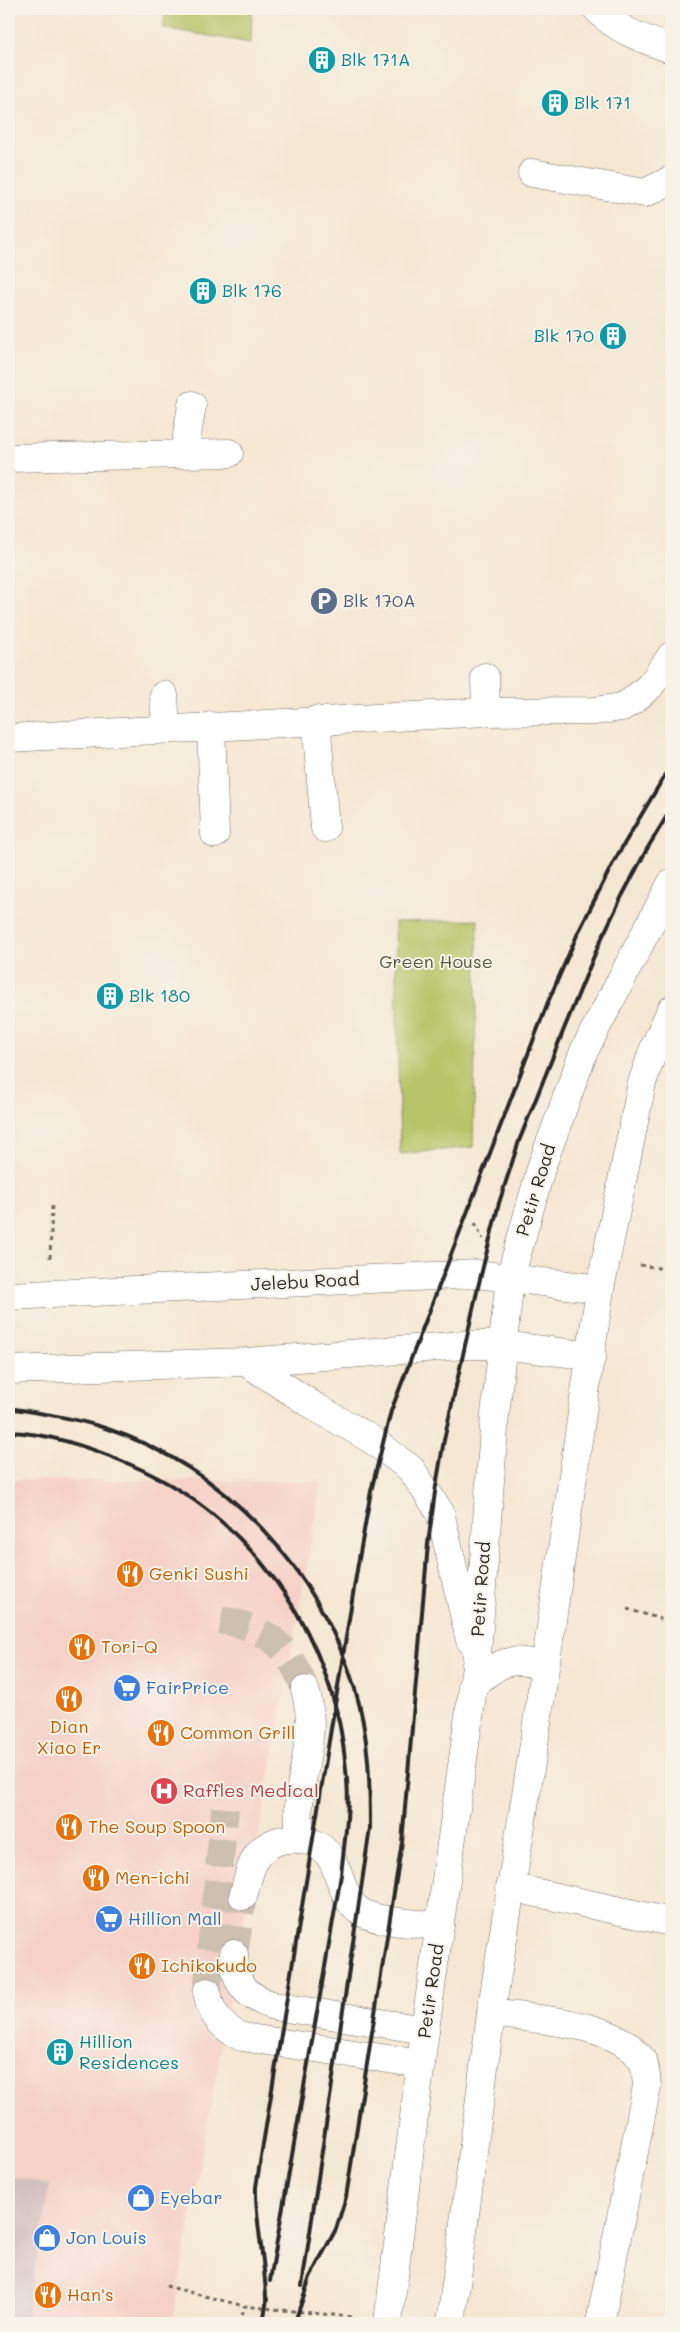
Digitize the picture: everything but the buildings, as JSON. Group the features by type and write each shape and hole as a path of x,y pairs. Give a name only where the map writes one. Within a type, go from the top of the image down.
{"main road":[{"path":"596,9 615,25 646,40 671,49"},
{"path":"532,173 645,194 671,180"},
{"path":"184,454 192,405"},
{"path":"9,458 229,453"},
{"path":"9,738 486,712 595,711 622,706 632,701 650,686 671,656"},
{"path":"485,677 486,712"},
{"path":"164,695 166,729"},
{"path":"316,720 325,828"},
{"path":"211,726 215,834"},
{"name":"Petir Road","path":"389,2322 425,2030 474,1676 501,1345 510,1278 542,1165 584,1052 671,884"},
{"path":"451,2323 490,2013 545,1667 592,1356 600,1289 642,1083 654,1048 671,1010"},
{"name":"Jelebu Road","path":"9,1296 477,1274 600,1289"},
{"path":"9,1370 246,1362 464,1345 501,1345 592,1356"},
{"path":"246,1362 317,1408 371,1439 411,1469 440,1512 474,1676 496,1666 525,1660 545,1667"},
{"path":"302,1840 297,1821 312,1723 305,1690"},
{"path":"243,1896 258,1854 278,1839 302,1840 322,1849 331,1858 349,1899 357,1910 371,1916 440,1926"},
{"path":"510,1888 671,1922"},
{"path":"234,1954 235,1973 243,1988 257,2000 274,2006 425,2030"},
{"path":"207,1992 210,2009 218,2021 229,2031 242,2037 421,2064"},
{"path":"490,2013 601,2030 626,2042 643,2061 647,2086 600,2323"}],"path":[{"path":"50,1264 52,1206"},
{"path":"475,1223 483,1239"},
{"path":"627,1609 671,1622"},
{"path":"166,2286 244,2306 389,2322"},
{"path":"241,2323 244,2306"}],"shaded area":[{"name":"Hillion Mall","path":"9,1480 322,1481 172,2323 9,2323"},
{"path":"9,2177 50,2184 25,2323 9,2323"}],"green space":[{"path":"166,9 252,9 251,43 163,28"},
{"name":"Green House","path":"478,920 473,1147 400,1154 395,922"}],"tunnel":[{"path":"221,1620 252,1628 275,1642 292,1662 305,1690"},
{"path":"207,1992 225,1808"},
{"path":"234,1954 243,1896"}],"railway":[{"path":"266,2306 265,2276 257,2217 256,2187 357,1570 371,1491 391,1411 548,1002 578,933 614,861 671,765"},
{"path":"297,2316 310,2277 336,2229 346,2197 402,1842 428,1544 435,1492 444,1440 478,1287 499,1203 519,1141 564,1029 599,944 622,896 671,809"},
{"path":"9,1408 57,1416 105,1428 149,1446 190,1469 228,1496 262,1528 292,1564 317,1603 339,1645 355,1689 366,1741 370,1828 302,2286"},
{"path":"9,1432 55,1438 100,1452 129,1464 167,1483 201,1506 233,1532 261,1562 286,1595 306,1631 323,1669 336,1709 343,1744 348,1792 341,1875 270,2281"},
{"path":"263,2323 267,2299"}],"place":[{"name":"Blk 171A","path":"322,60"},
{"name":"Blk 171","path":"555,103"},
{"name":"Blk 176","path":"203,291"},
{"name":"Blk 170","path":"613,336"},
{"name":"Blk 170A","path":"324,601"},
{"name":"Blk 180","path":"110,996"},
{"name":"Genki Sushi","path":"130,1574"},
{"name":"Tori-Q","path":"82,1647"},
{"name":"FairPrice","path":"127,1688"},
{"name":"Dian Xiao Er","path":"69,1699"},
{"name":"Common Grill","path":"161,1733"},
{"name":"Raffles Medical","path":"164,1791"},
{"name":"The Soup Spoon","path":"69,1827"},
{"name":"Men-ichi","path":"96,1878"},
{"name":"Hillion Mall","path":"109,1919"},
{"name":"Ichikokudo","path":"142,1966"},
{"name":"Hillion Residences","path":"60,2052"},
{"name":"Eyebar","path":"141,2198"},
{"name":"Jon Louis","path":"47,2238"},
{"name":"Han's","path":"48,2295"}]}
